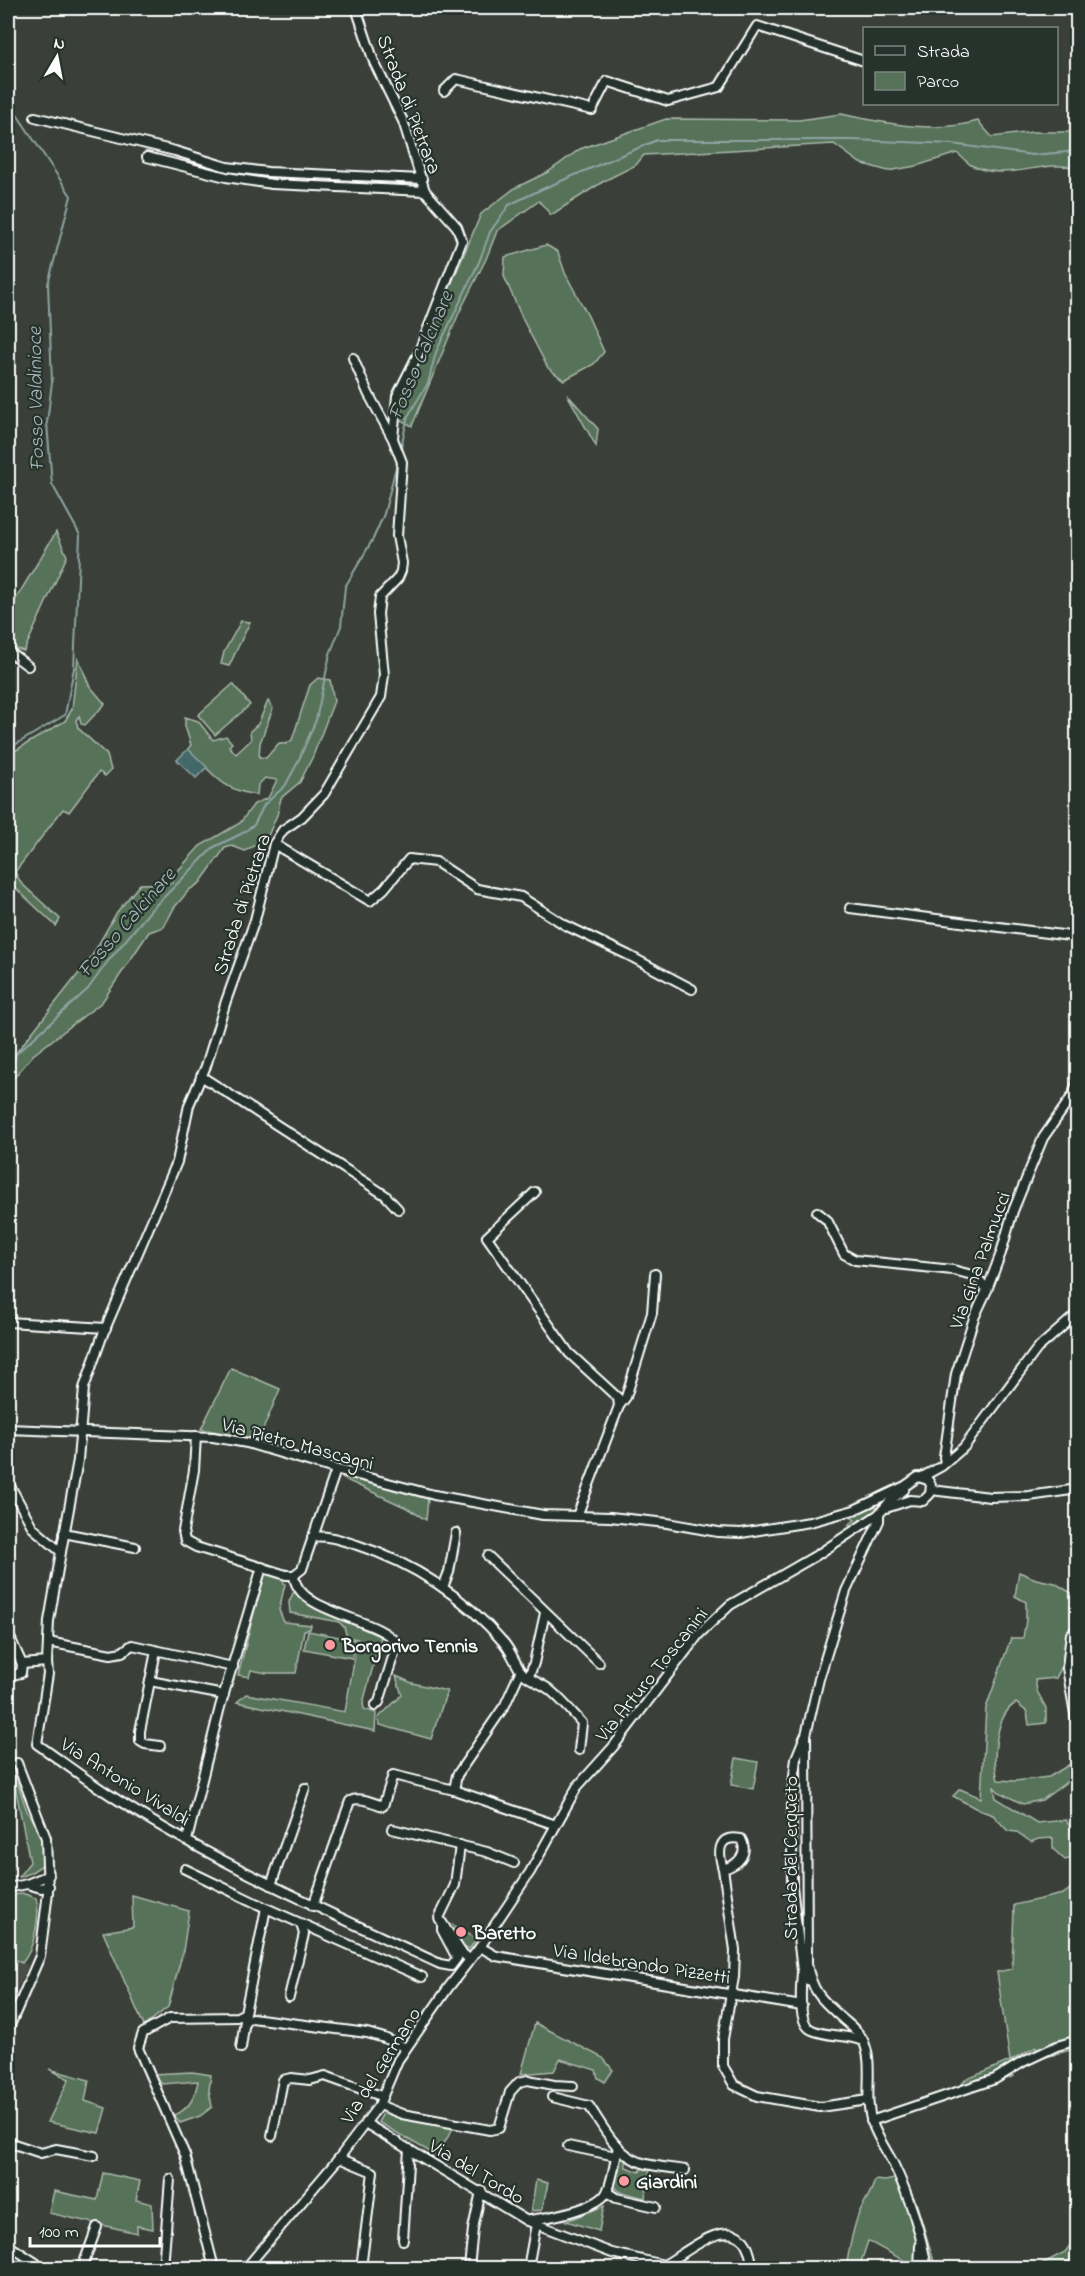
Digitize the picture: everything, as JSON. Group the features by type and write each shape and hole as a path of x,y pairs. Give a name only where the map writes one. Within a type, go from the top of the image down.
{"street":[{"name":"Strada di Pietrara","path":"356,8 374,62 403,121 425,191 457,227 462,241 418,354 397,396 393,439"},
{"path":"444,91 456,79 592,110 607,81 668,101 719,87 757,26 863,61"},
{"path":"35,117 175,151 227,167 268,172 422,179"},
{"path":"147,157 226,177 272,183 425,191"},
{"name":"Strada di Pietrara","path":"80,1433 84,1388 106,1328 177,1162 189,1105 255,920 274,844 283,830 302,817 324,794 381,697 384,675 378,614 380,597 398,578 402,563 397,536 402,462 353,358"},
{"path":"8,651 28,666"},
{"path":"274,844 370,901 384,889 409,859 436,862 477,889 521,897 565,925 692,989"},
{"path":"850,908 1077,937"},
{"path":"201,1076 385,1195 398,1209"},
{"name":"Via Gina Palmucci","path":"944,1464 957,1374 974,1318 987,1290 1013,1211 1043,1138 1073,1095 1077,1079"},
{"path":"535,1192 487,1237 570,1353 618,1398 619,1406"},
{"path":"817,1212 827,1220 844,1254 855,1260 953,1270 972,1275 987,1290"},
{"path":"577,1516 619,1406 626,1397 652,1313 655,1274"},
{"path":"907,1501 905,1488 914,1479 944,1464 964,1447 1037,1349 1077,1313"},
{"path":"8,1322 106,1328"},
{"name":"Via Pietro Mascagni","path":"8,1429 196,1436 247,1443 336,1470 434,1495 543,1515 610,1517 667,1523 718,1533 741,1533 810,1522 854,1510 905,1488"},
{"name":"Via Antonio Vivaldi","path":"80,1433 78,1460 49,1621 48,1674 37,1744 105,1792 187,1840 313,1906 440,1964 451,1966 457,1958 442,1930 442,1925"},
{"path":"196,1436 194,1470 183,1532 185,1541 196,1547 286,1575 294,1575 302,1569 336,1470"},
{"path":"881,1497 923,1501 944,1464"},
{"path":"922,1477 928,1480 931,1488"},
{"path":"8,1482 33,1528 61,1552"},
{"name":"Via Arturo Toscanini","path":"882,1511 905,1488"},
{"path":"931,1488 990,1497 1029,1496 1077,1489"},
{"name":"Via Arturo Toscanini","path":"469,1959 480,1947 530,1872 576,1787 613,1747 699,1634 730,1605 817,1556 882,1511 907,1501"},
{"name":"Strada del Cerqueto","path":"864,2042 847,2036 812,2031 804,2022 802,1971 792,1886 792,1794 796,1758 806,1735 819,1679 846,1591 882,1511"},
{"path":"64,1533 135,1546"},
{"path":"443,1587 449,1572 456,1533"},
{"path":"312,1537 335,1538 377,1551 411,1567 443,1587 474,1613 504,1643 515,1658 520,1672 505,1705 457,1776 454,1790"},
{"path":"488,1556 544,1613 599,1663"},
{"path":"187,1840 224,1695 262,1567"},
{"path":"294,1575 294,1583 305,1596 349,1619 393,1636 397,1644 379,1702 375,1706"},
{"path":"529,1676 534,1663 544,1613"},
{"path":"1077,1628 1071,1634 1067,1668 1077,1731"},
{"path":"8,1633 22,1664 21,1673 8,1676"},
{"path":"48,1642 111,1654 122,1652 132,1645 233,1667"},
{"path":"156,1651 140,1741 160,1746"},
{"path":"22,1664 47,1662"},
{"path":"520,1672 549,1689 582,1723 579,1750"},
{"path":"150,1681 224,1695"},
{"name":"Strada del Cerqueto","path":"806,1735 806,1922 807,1964 810,1981"},
{"path":"8,2030 40,1956 49,1886 46,1838 17,1763"},
{"path":"313,1906 350,1801 364,1800 383,1806 393,1775 454,1790 556,1825"},
{"path":"271,1885 305,1788"},
{"path":"392,1829 487,1852 514,1863"},
{"path":"460,1845 455,1886 439,1915 442,1925 447,1928 461,1952 469,1959"},
{"path":"185,1869 301,1924 423,1977"},
{"path":"723,1869 735,1950 723,2039 723,2066 734,2085 757,2096 820,2107 868,2100"},
{"path":"8,1888 27,1884 49,1875"},
{"path":"27,1884 41,1888 49,1886"},
{"path":"214,2268 185,2155 138,2048 143,2032 170,2018 237,2017 244,2013 266,1908"},
{"path":"289,1997 304,1934 301,1924"},
{"name":"Via Ildebrando Pizzetti","path":"480,1947 496,1956 802,2006"},
{"name":"Via del Germano","path":"246,2268 339,2158 365,2123 380,2101 391,2071 469,1959"},
{"path":"802,1971 810,1981 815,1993 852,2027 864,2042 871,2121 893,2165 921,2238 927,2268"},
{"path":"241,2048 243,2025 245,2020 252,2018 367,2033 406,2048"},
{"path":"871,2121 995,2079 1023,2062 1057,2046 1077,2040"},
{"path":"272,2136 283,2080 291,2078 310,2080 325,2076 380,2101 402,2114 490,2130 499,2128 510,2092 519,2082 528,2080 573,2086"},
{"path":"552,2097 589,2106 618,2146 630,2157 645,2163 685,2170"},
{"name":"Via del Tordo","path":"365,2123 481,2191 527,2221 612,2253 664,2265 716,2234 731,2233 744,2241 753,2268"},
{"path":"8,2142 41,2153 56,2149 94,2156"},
{"path":"568,2146 616,2156"},
{"path":"618,2146 607,2192 616,2198 656,2207"},
{"name":"Via del Tordo","path":"403,2240 409,2149"},
{"path":"339,2158 373,2172 361,2268"},
{"path":"163,2268 170,2179"},
{"path":"469,2268 473,2229 481,2191"},
{"name":"Via del Tordo","path":"527,2221 580,2209 600,2201 607,2192"},
{"name":"Via del Tordo","path":"528,2268 536,2224"},
{"path":"82,2268 97,2227"},
{"path":"919,2268 921,2238"},
{"path":"8,2245 36,2263"}],"shaded area":[{"path":"8,1957 28,1965 8,2011"}],"green space":[{"path":"841,114 892,124 926,127 944,127 978,121 992,137 1033,132 1077,132 1077,168 1051,166 997,172 971,165 957,153 916,166 888,171 860,163 834,144 644,155 636,165 604,181 551,215 539,201 497,231 459,313 412,426 397,418 481,214 515,188 548,172 580,149 666,119 799,120"},
{"path":"546,245 558,252 565,273 604,352 594,364 564,380 548,368 523,320 504,276 505,257"},
{"path":"567,394 598,429 596,446"},
{"path":"56,532 67,556 24,651 17,649 8,642 8,612"},
{"path":"241,621 250,622 229,666 221,664 224,652"},
{"path":"78,657 89,685 105,704 85,725 81,724 79,716 76,720 78,728 107,755 111,770 105,776 99,772 69,812 63,809 15,872 21,883 60,919 56,926 8,881 8,755 65,721 72,709"},
{"path":"318,678 330,680 334,701 313,756 300,782 281,798 277,815 267,838 245,851 232,846 225,848 200,883 189,890 174,908 164,927 149,932 102,1002 33,1055 8,1085 8,1063 90,959 117,912 140,884 172,883 175,874 200,846 240,823 254,804 268,798 277,780 265,778 258,785 257,795 244,793 226,785 188,749 191,745 185,726 185,717 198,721 213,740 226,736 232,743 229,746 236,754 251,740 250,731 258,724 268,701 273,708 260,743 259,757 266,758 279,743 286,744 292,740 310,685"},
{"path":"233,684 250,705 215,735 198,715"},
{"path":"231,1368 280,1389 259,1439 201,1429"},
{"path":"343,1475 428,1499 426,1520 407,1508 342,1478"},
{"path":"875,1503 877,1511 856,1526 848,1525 855,1520 849,1516"},
{"path":"1019,1572 1055,1583 1076,1596 1077,1620 1071,1626 1065,1640 1062,1662 1056,1678 1035,1680 1037,1691 1046,1708 1046,1723 1029,1725 1027,1712 1016,1703 1003,1717 997,1738 995,1761 998,1780 1015,1781 1049,1777 1072,1763 1076,1775 1042,1800 1023,1804 994,1787 996,1798 1037,1823 1066,1820 1077,1838 1077,1857 1065,1860 1053,1849 1053,1838 1031,1842 1017,1832 1008,1831 993,1815 953,1796 960,1789 981,1798 986,1708 1011,1638 1023,1638 1026,1602 1015,1596"},
{"path":"264,1574 278,1576 285,1584 279,1610 284,1622 311,1625 310,1629 304,1630 296,1673 267,1673 251,1670 249,1677 238,1675"},
{"path":"293,1593 299,1593 326,1611 381,1637 363,1703 364,1709 376,1713 375,1731 237,1702 246,1694 345,1712 358,1639 347,1637 344,1627 339,1622 290,1613 289,1602"},
{"name":"Borgorivo Tennis","path":"308,1631 355,1640 352,1658 304,1649"},
{"path":"396,1676 412,1683 447,1691 431,1739 380,1725 378,1718 402,1695"},
{"path":"8,1756 27,1811 44,1842 44,1860 41,1866 20,1877 30,1862 14,1780 8,1774"},
{"path":"736,1758 758,1762 753,1789 731,1785"},
{"path":"1073,1887 1077,1888 1077,2048 1036,2060 1036,2047 1011,2061 1018,2068 1012,2072 1014,2076 967,2094 960,2087 965,2080 1010,2061 997,1972 1012,1969 1014,1905 1063,1894"},
{"path":"22,1893 36,1898 38,1913 33,1941 22,1963 8,1957 8,1897"},
{"path":"132,1895 189,1911 183,1951 168,2007 144,2026 103,1932 133,1927"},
{"name":"Baretto","path":"453,1925 477,1939 469,1949 463,1947"},
{"path":"535,2023 603,2058 613,2070 605,2082 598,2078 596,2070 560,2059 554,2071 521,2074"},
{"path":"49,2069 89,2080 85,2101 106,2108 99,2133 48,2122 69,2079"},
{"path":"192,2072 211,2075 209,2090 212,2107 200,2116 180,2123 174,2115 191,2102 198,2081 162,2084 153,2074"},
{"path":"385,2110 453,2128 437,2156 378,2122"},
{"path":"620,2158 625,2159 626,2167 640,2172 642,2167 650,2168 645,2198 618,2191 615,2186"},
{"path":"103,2173 140,2181 136,2200 152,2204 153,2229 137,2226 137,2233 49,2213 54,2191 97,2200"},
{"path":"904,2177 916,2202 936,2268 903,2268 905,2261 868,2241 859,2268 846,2268 857,2220 875,2180 885,2181"},
{"path":"536,2180 548,2183 542,2210 531,2211"},
{"path":"604,2206 599,2231 566,2221"},
{"path":"1077,2236 1078,2255 1074,2264 1063,2269 1034,2268 1065,2252"}],"water":[{"path":"188,749 207,767 196,778 177,760"}],"waterway":[{"name":"Fosso Valdinioce","path":"8,101 71,196 48,284 52,382 47,423 52,484 80,535 74,668 65,715 8,749"},
{"name":"Fosso Calcinare","path":"400,451 408,416 428,383 436,352 479,262 490,232 509,205 540,190 657,140 853,140 952,144 1032,155 1067,152 1078,148"},
{"name":"Fosso Calcinare","path":"8,1080 16,1054 88,989 108,961 151,910 214,847 254,825 264,805 285,786 316,720 330,654 341,626 345,587 373,539 384,514 398,459"},
{"path":"1059,2268 1078,2253"}],"tunnel":[{"path":"8,1738 17,1763"}],"place":[{"name":"Borgorivo Tennis","path":"330,1645"},
{"name":"Baretto","path":"461,1932"},
{"name":"Giardini","path":"624,2181"}]}
